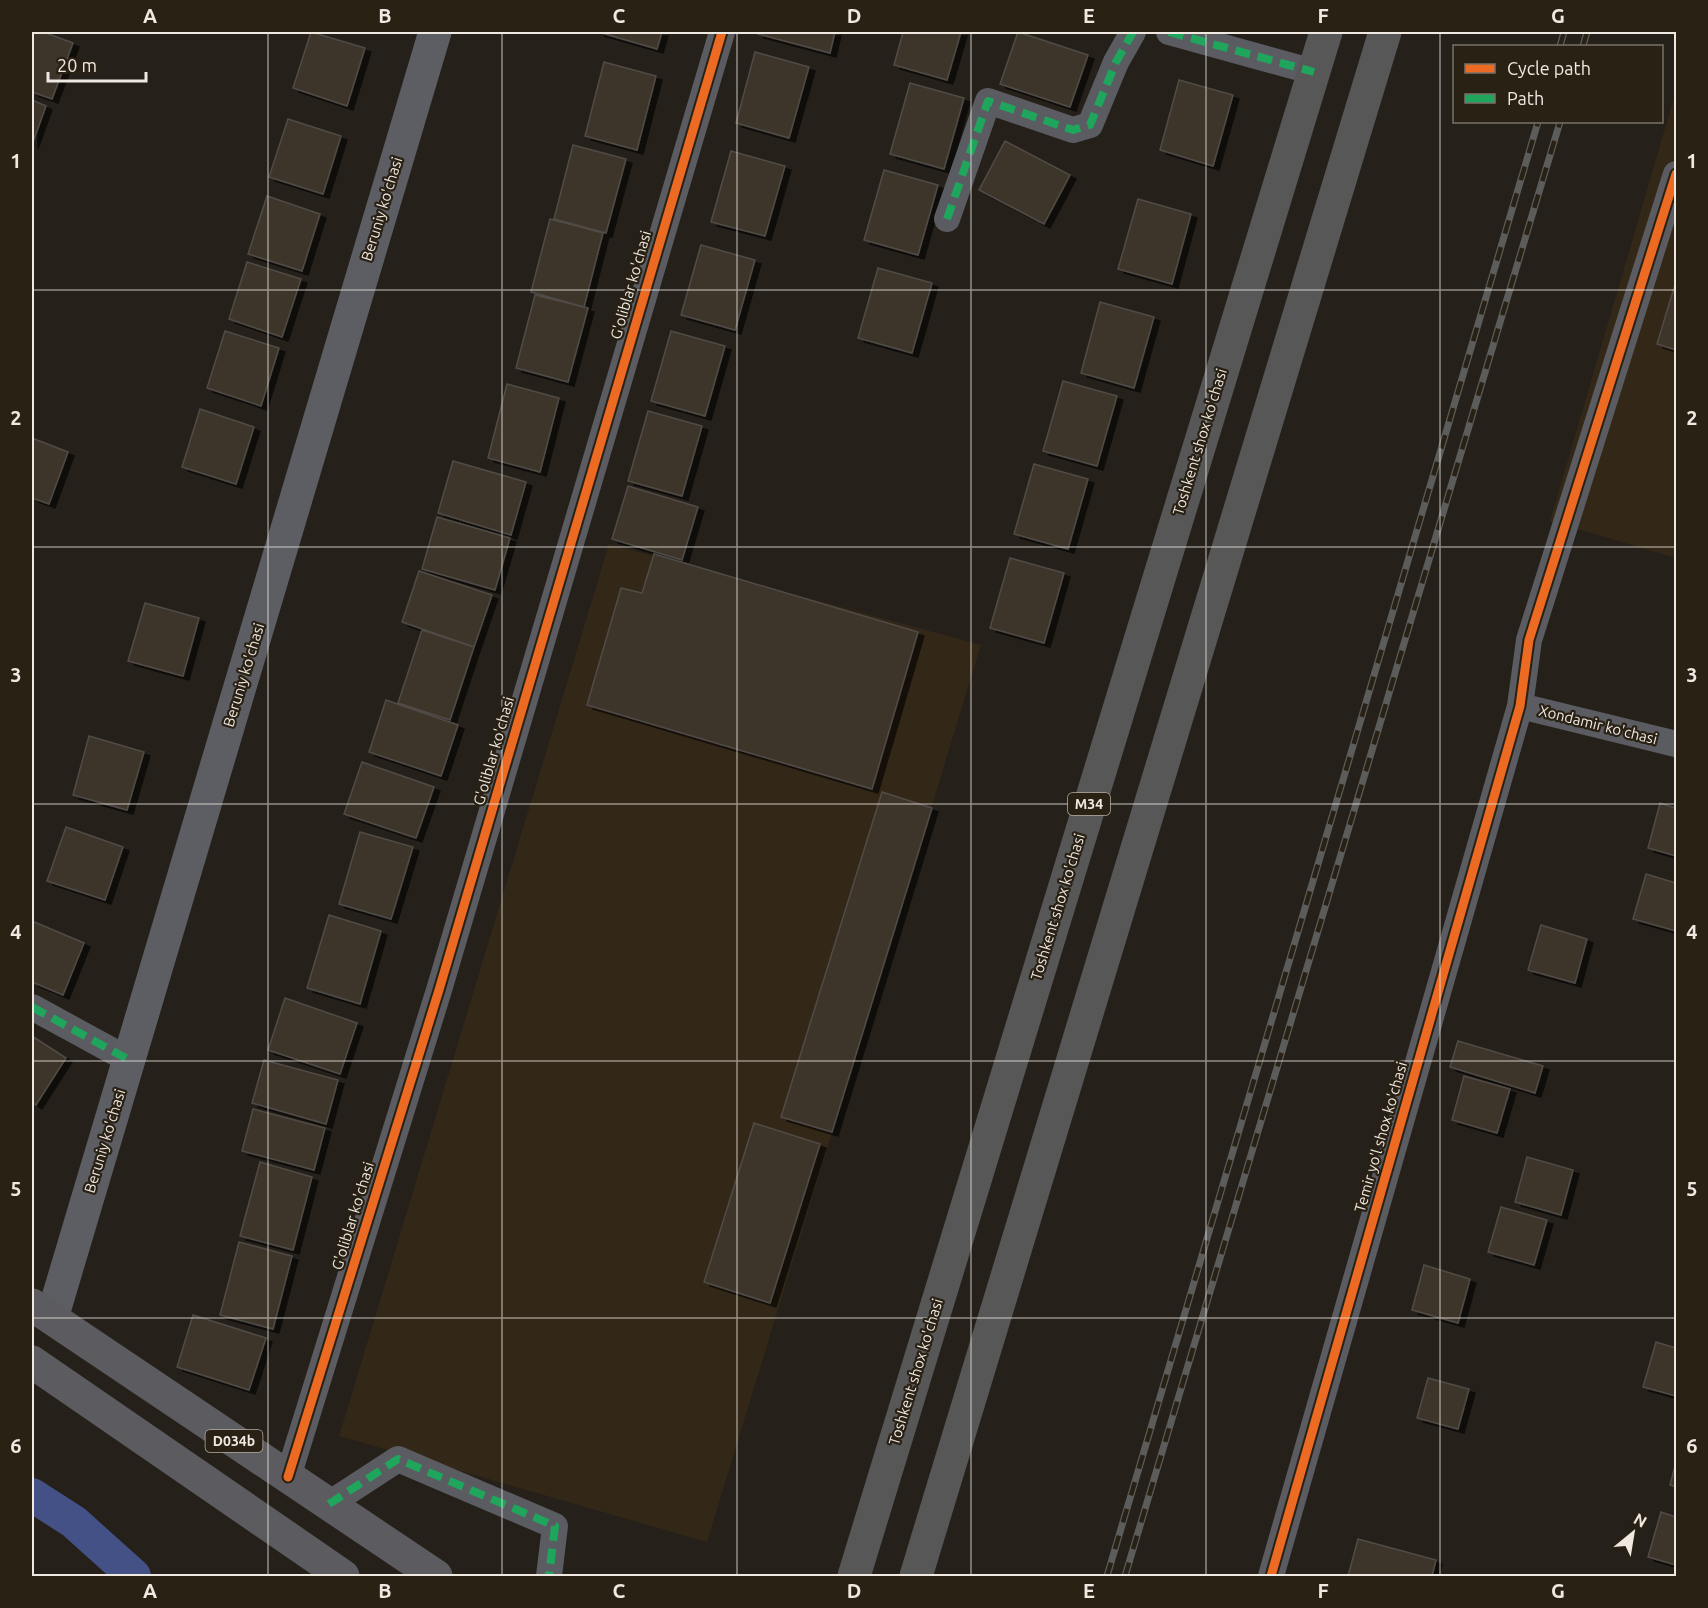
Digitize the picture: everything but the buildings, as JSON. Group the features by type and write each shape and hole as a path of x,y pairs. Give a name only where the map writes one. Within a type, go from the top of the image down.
{"highway":[{"name":"Toshkent shox ko'chasi","path":"854,1576 1326,32"},
{"path":"916,1576 1385,32"}],"main road":[{"name":"D034b","path":"42,1311 436,1576"},
{"path":"32,1362 343,1576"}],"street":[{"name":"Beruniy ko'chasi","path":"42,1311 129,1060 435,32"},
{"name":"G'oliblar ko'chasi","path":"288,1478 439,990 722,32"},
{"path":"947,219 988,101 1073,130 1090,125 1116,62 1133,32"},
{"path":"1169,32 1314,72"},
{"name":"Temir yo'l shox ko'chasi","path":"1271,1576 1520,706 1529,640 1677,174"},
{"name":"Xondamir ko'chasi","path":"1520,706 1677,744"},
{"path":"32,1007 129,1060"},
{"path":"329,1504 398,1459 555,1526 549,1576"}],"shaded area":[{"path":"1676,91 1676,558 1550,521"},
{"path":"609,544 981,645 707,1542 339,1436"}],"waterway":[{"path":"32,1495 74,1522 134,1576"}],"railway":[{"path":"1560,45 1564,32"},
{"path":"1583,45 1587,32"},
{"path":"1107,1576 1538,123"},
{"path":"1125,1576 1560,123"}],"marked path":[{"path":"947,219 988,101 1073,130 1090,125 1116,62 1133,32"},
{"path":"1169,32 1314,72"},
{"path":"32,1007 129,1060"},
{"path":"329,1504 398,1459 555,1526 549,1576"}],"cycle path":[{"path":"288,1477 439,990 722,32"},
{"path":"1271,1576 1520,706 1529,640 1676,174"}]}
